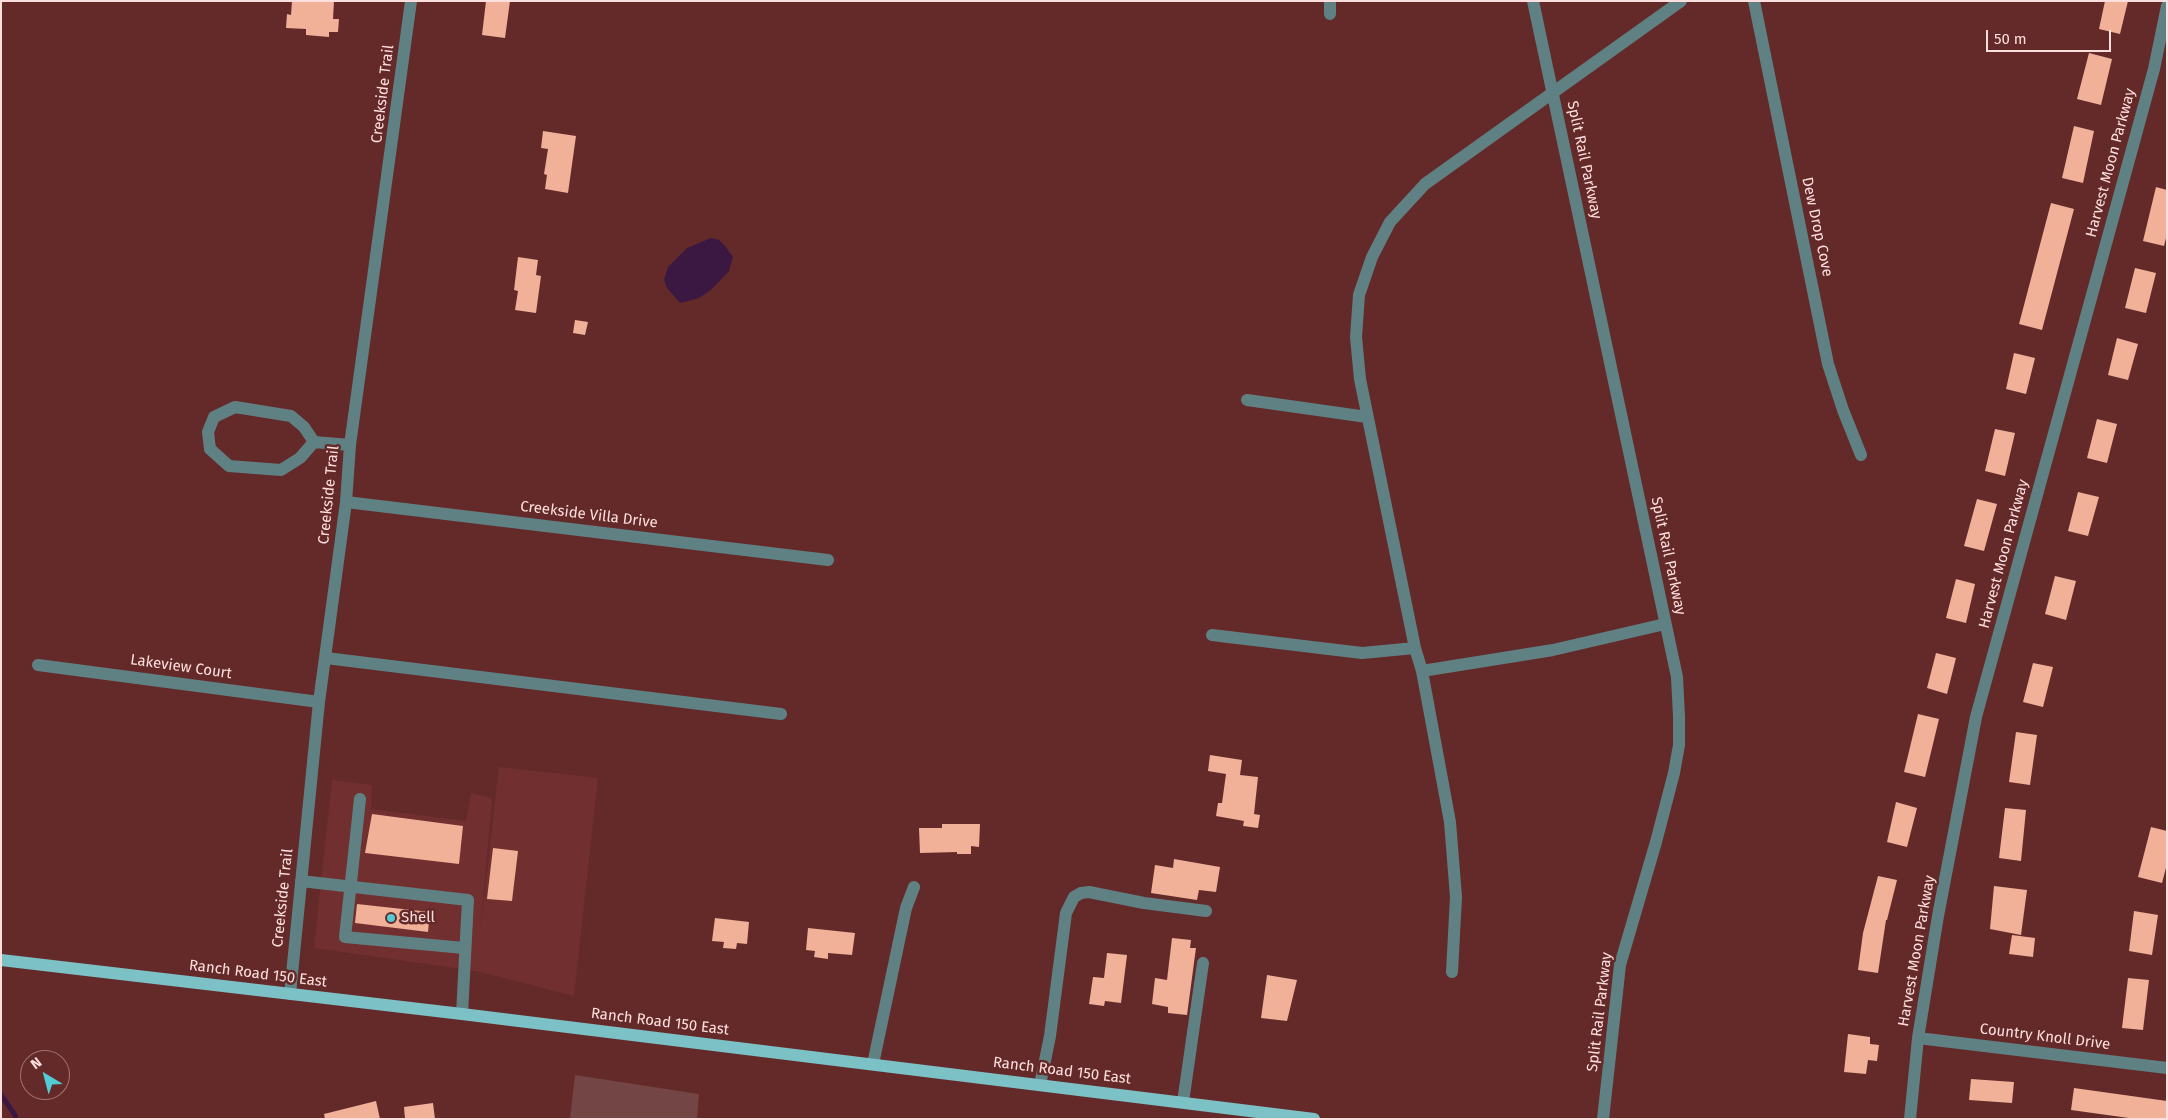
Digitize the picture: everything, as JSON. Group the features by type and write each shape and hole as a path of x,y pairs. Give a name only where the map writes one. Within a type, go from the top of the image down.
{"main road":[{"name":"Ranch Road 150 East","path":"1,960 462,1014 1314,1119"}],"street":[{"name":"Creekside Trail","path":"290,994 319,702 346,502 350,445 411,1"},
{"path":"1330,1 1330,14"},
{"name":"Split Rail Parkway","path":"1533,1 1676,678 1679,745 1674,773 1656,842 1620,965 1603,1119"},
{"path":"1452,972 1456,897 1450,822 1422,672 1415,648 1360,379 1356,337 1359,294 1372,257 1390,222 1425,184 1681,1"},
{"name":"Dew Drop Cove","path":"1754,1 1828,364 1843,410 1861,455"},
{"name":"Harvest Moon Parkway","path":"1910,1119 1918,1038 1938,916 1976,718 2154,69 2167,6"},
{"path":"1248,400 1367,417"},
{"path":"236,407 291,416 304,427 314,442 300,458 281,470 229,466 210,449 208,432 214,417 236,407"},
{"path":"314,442 350,445"},
{"name":"Creekside Villa Drive","path":"346,502 828,560"},
{"path":"1422,672 1553,650 1665,624"},
{"path":"1212,635 1362,653 1415,648"},
{"path":"326,658 781,714"},
{"name":"Lakeview Court","path":"38,665 319,702"},
{"path":"360,799 345,937 464,948"},
{"path":"301,881 468,900 462,1014"},
{"path":"873,1064 906,908 914,887"},
{"path":"1040,1085 1050,1036 1066,913 1074,897 1081,893 1089,892 1144,903 1206,911"},
{"path":"1183,1102 1202,963"},
{"name":"Country Knoll Drive","path":"1918,1038 2167,1068"}],"shaded area":[{"path":"711,238 719,240 733,257 729,271 712,289 699,298 680,303 667,288 664,280 668,267 687,248"},
{"path":"499,767 598,778 574,996 476,971 314,948 332,780 372,785 371,809 466,821 471,793 492,798 480,935"},
{"path":"575,1075 699,1094 697,1119 570,1119"}],"building":[{"path":"292,1 334,1 333,19 339,19 338,32 329,32 329,37 306,35 306,29 286,28 287,14 291,15"},
{"path":"486,1 510,1 505,38 482,35"},
{"path":"2105,1 2128,1 2120,34 2099,29"},
{"path":"2089,53 2112,59 2101,105 2077,99"},
{"path":"2074,126 2094,131 2083,183 2062,178"},
{"path":"543,131 576,136 568,193 545,189 547,175 544,174 548,149 541,148"},
{"path":"2156,187 2167,190 2167,234 2164,246 2143,241"},
{"path":"2051,203 2074,209 2042,330 2019,324"},
{"path":"518,257 538,260 536,275 541,276 536,313 515,310 518,291 514,290"},
{"path":"2135,268 2156,273 2146,313 2125,308"},
{"path":"575,320 588,322 585,335 573,333"},
{"path":"2117,338 2138,344 2128,380 2108,375"},
{"path":"2014,353 2035,358 2026,394 2006,389"},
{"path":"2097,419 2117,424 2107,463 2087,458"},
{"path":"1995,429 2015,433 2005,476 1985,471"},
{"path":"2078,492 2099,497 2088,536 2068,531"},
{"path":"1977,499 1997,504 1984,551 1964,546"},
{"path":"2055,576 2076,581 2066,620 2045,614"},
{"path":"1956,579 1975,584 1966,623 1946,618"},
{"path":"1936,653 1956,658 1947,694 1927,688"},
{"path":"2033,663 2053,667 2043,707 2023,702"},
{"path":"1918,714 1939,719 1925,777 1904,772"},
{"path":"2016,732 2037,735 2030,785 2009,782"},
{"path":"1210,755 1242,760 1240,775 1258,777 1254,814 1260,815 1258,828 1243,826 1244,821 1216,816 1218,803 1222,803 1226,774 1208,771"},
{"path":"1896,802 1917,808 1907,847 1887,842"},
{"path":"2005,808 2026,810 2021,861 1999,858"},
{"path":"372,814 463,826 459,864 365,853"},
{"path":"942,824 980,824 979,847 971,846 971,854 957,854 957,852 920,853 919,828 942,828"},
{"path":"2151,827 2167,831 2167,864 2162,883 2138,877"},
{"path":"493,848 518,851 512,901 487,899"},
{"path":"1174,859 1220,867 1216,892 1199,890 1197,900 1151,893 1155,865 1173,868"},
{"path":"1878,876 1897,880 1886,920 1878,973 1858,970 1863,933"},
{"path":"1994,886 2027,890 2021,935 1990,929"},
{"name":"Shell","path":"357,904 430,912 428,932 355,923"},
{"path":"2134,911 2158,915 2152,955 2129,951"},
{"path":"715,918 749,922 747,944 737,943 736,949 723,948 724,942 712,941"},
{"path":"808,928 855,933 852,955 828,953 828,959 814,957 815,951 806,950"},
{"path":"2012,935 2035,938 2033,957 2009,954"},
{"path":"1172,938 1191,940 1190,948 1196,948 1187,1015 1168,1013 1168,1007 1152,1004 1155,978 1167,980"},
{"path":"1107,953 1127,955 1121,1003 1105,1001 1104,1006 1089,1004 1093,977 1104,978"},
{"path":"1267,975 1297,980 1287,1021 1261,1018"},
{"path":"2128,978 2149,980 2143,1030 2122,1028"},
{"path":"1848,1034 1870,1037 1870,1044 1879,1045 1877,1061 1868,1060 1866,1074 1844,1072"},
{"path":"1971,1079 2014,1082 2012,1103 1969,1100"},
{"path":"2074,1088 2167,1101 2167,1119 2136,1119 2071,1110"},
{"path":"376,1101 380,1119 325,1119 324,1114"},
{"path":"433,1103 435,1119 405,1119 404,1107"}],"waterway":[{"path":"1,1095 16,1119"}],"place":[{"name":"Shell","path":"391,918"}]}
